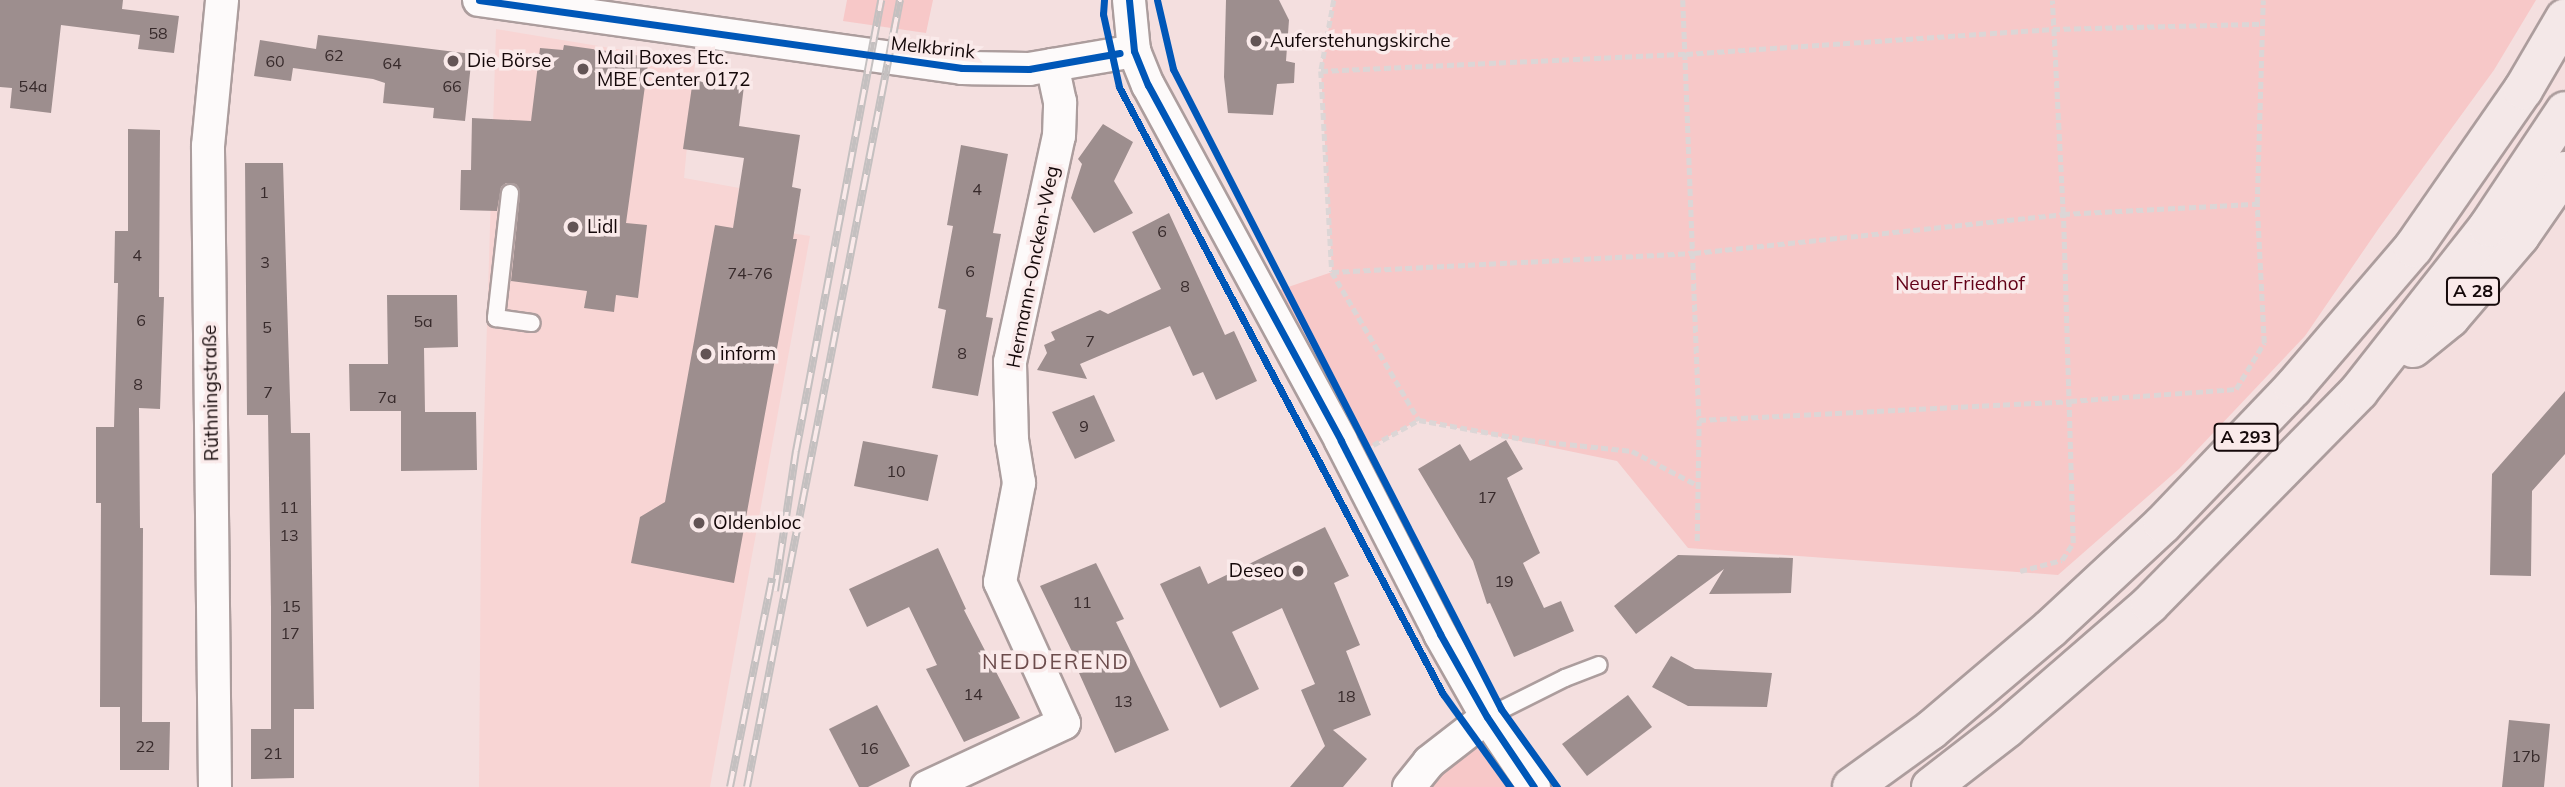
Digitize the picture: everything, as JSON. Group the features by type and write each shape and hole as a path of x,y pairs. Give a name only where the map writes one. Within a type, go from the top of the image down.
{"highway":[{"name":"A 293","path":"1852,787 1931,730 2050,629 2163,524 2293,388 2413,248 2524,90 2565,18"},
{"name":"A 293","path":"1931,787 2007,728 2150,604 2359,391 2488,227 2565,111"},
{"name":"A 28","path":"2359,391 2451,318 2520,236 2565,171"}],"street":[{"name":"Rüthningstraße","path":"215,787 208,146 222,0"},
{"name":"Melkbrink","path":"479,0 582,7 930,65 1006,70 1134,51"},
{"path":"1129,0 1134,51 1159,106 1349,458 1440,634 1488,717 1534,787"},
{"name":"Hermann-Oncken-Weg","path":"927,787 1064,723 1000,582 1019,483 1013,440 1010,362 1059,136 1060,102 1052,65"},
{"path":"1409,787 1429,762 1488,717"}],"lane":[{"path":"510,193 496,318 531,323"},
{"path":"1488,717 1565,678 1599,665"}],"path":[{"path":"1334,0 1321,71 1332,272 1419,421"},
{"path":"1683,0 1699,420 1697,541"},
{"path":"2020,571 2063,560 2073,543 2063,214 2052,0"},
{"path":"1699,420 2070,401 2236,389 2264,343 2257,204 2263,0"},
{"path":"1321,71 1686,54 2053,29 2263,24"},
{"path":"1332,272 1694,253 2063,214 2257,204"},
{"path":"1349,458 1419,421 1528,440 1632,451 1697,485"}],"shaded area":[{"path":"496,29 695,62 684,178 739,188 734,224 810,236 710,787 479,787 481,522"}],"green space":[{"path":"847,0 933,0 926,33 843,21"},
{"name":"Neuer Friedhof","path":"1334,0 2536,0 2494,70 2379,228 2305,336 2179,469 2058,575 1688,548 1617,461 1419,420 1349,458 1262,296 1332,272 1321,71"},
{"path":"1487,717 1534,787 1433,787"}],"building":[{"path":"0,0 123,0 122,9 179,16 174,53 138,49 140,35 61,25 51,113 10,108 12,88 0,87"},
{"name":"Auferstehungskirche","path":"1226,0 1279,0 1289,20 1286,61 1295,63 1294,83 1277,84 1273,115 1228,113 1224,77"},
{"path":"318,35 472,54 465,121 433,118 434,108 383,103 385,83 373,79 293,68 291,81 254,76 260,40 316,49"},
{"path":"564,45 649,57 626,223 647,225 638,298 616,295 614,312 584,308 587,291 511,281 520,194 516,184 506,183 501,187 497,211 460,210 461,170 471,170 472,118 531,121 540,48 563,50"},
{"path":"693,79 744,86 739,126 800,135 792,187 801,189 793,239 797,239 734,583 631,563 640,517 665,502 715,225 733,228 744,158 683,149"},
{"path":"1103,124 1133,142 1114,181 1133,213 1094,233 1071,198 1082,164 1078,159"},
{"path":"128,129 160,130 159,297 164,297 160,409 139,408 140,528 143,528 142,722 170,722 169,770 120,770 120,707 100,707 101,503 96,503 96,427 114,427 118,283 114,283 115,231 128,231"},
{"path":"961,145 1008,154 993,233 1001,234 986,317 993,318 978,396 932,388 946,310 938,308 953,226 947,225"},
{"path":"245,163 283,163 291,433 310,433 314,709 294,709 294,778 251,779 251,729 271,729 271,608 268,415 247,415"},
{"path":"1169,213 1225,335 1234,331 1257,381 1216,400 1203,372 1193,376 1170,326 1080,364 1087,379 1037,370 1047,353 1044,345 1055,340 1051,332 1100,310 1108,314 1161,289 1132,232"},
{"path":"387,295 457,295 458,347 424,348 425,412 476,412 477,470 401,471 401,411 350,411 349,364 388,364"},
{"path":"2565,391 2565,454 2532,491 2531,576 2490,575 2492,474"},
{"path":"1094,395 1115,441 1075,459 1052,412"},
{"path":"1506,440 1523,469 1507,478 1540,553 1523,563 1544,608 1561,601 1574,631 1514,657 1490,603 1487,604 1473,561 1418,469 1460,444 1470,461"},
{"path":"863,441 938,455 928,501 854,486"},
{"path":"1325,527 1349,576 1334,583 1360,645 1346,651 1371,715 1333,730 1367,759 1343,787 1290,787 1325,746 1301,690 1315,684 1282,608 1232,632 1259,689 1220,708 1160,584 1200,566 1208,584"},
{"path":"938,548 966,609 964,610 1020,718 964,742 926,669 937,665 909,607 867,627 849,589"},
{"path":"1678,555 1793,558 1791,593 1709,594 1724,569 1636,634 1614,606"},
{"path":"1096,563 1124,619 1116,622 1169,730 1115,753 1079,673 1082,672 1040,586"},
{"path":"1671,656 1695,669 1772,673 1767,707 1688,706 1652,687"},
{"path":"1628,695 1652,727 1587,776 1562,744"},
{"path":"877,705 910,766 868,787 859,787 829,729"},
{"path":"2509,720 2550,724 2544,787 2502,787"}],"railway":[{"path":"775,591 796,451 881,0"},
{"path":"747,787 900,0"},
{"path":"730,787 772,578"}],"cycle path":[{"path":"479,0 962,68 1029,69 1120,53"},
{"path":"1104,0 1103,14 1119,87 1443,694 1510,787"},
{"path":"1129,0 1134,51 1148,85 1341,441 1440,634 1487,717 1534,787"},
{"path":"1157,0 1173,69 1501,709 1557,787"}],"place":[{"name":"Auferstehungskirche","path":"1256,41"},
{"name":"Die Börse","path":"453,61"},
{"name":"Mail Boxes Etc. MBE Center 0172","path":"583,69"},
{"name":"Lidl","path":"573,227"},
{"name":"inform","path":"706,354"},
{"name":"Oldenbloc","path":"699,523"},
{"name":"Deseo","path":"1298,571"}],"district":[{"name":"NEDDEREND","path":"1056,661"}]}
